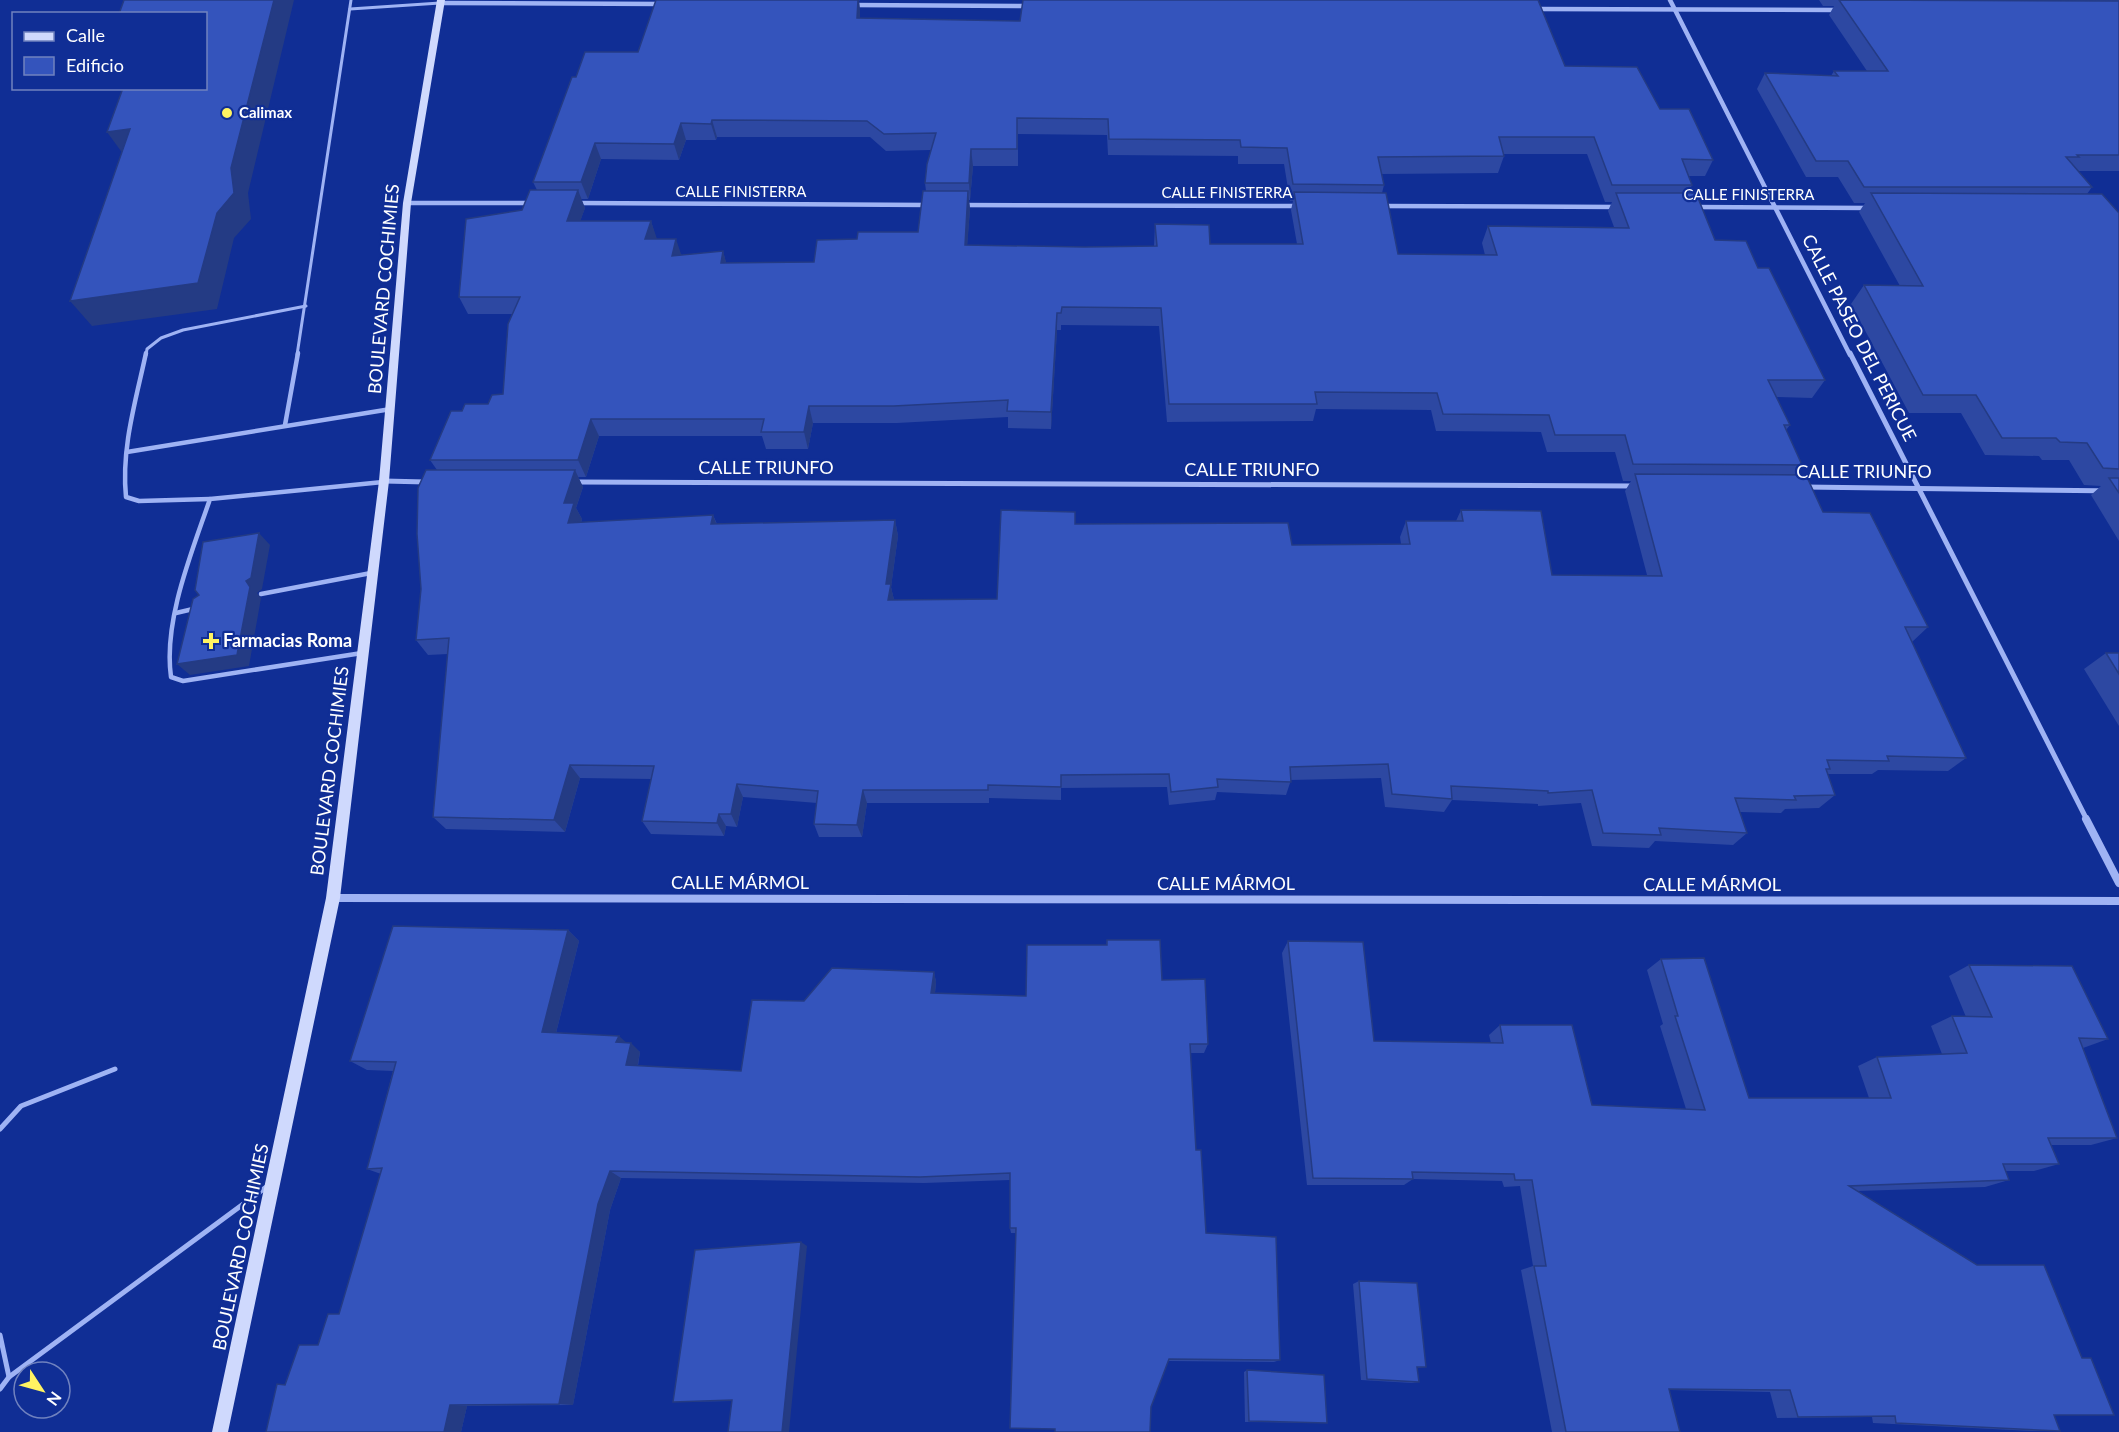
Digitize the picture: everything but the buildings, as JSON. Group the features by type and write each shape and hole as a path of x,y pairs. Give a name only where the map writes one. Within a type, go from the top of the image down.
{"main road":[{"name":"BOULEVARD COCHIMIES","path":"220,1432 333,898 384,481 407,203 440,1"}],"street":[{"name":"CALLE PASEO DEL PERICUE","path":"1670,0 2119,883"},
{"path":"440,1 668,4"},
{"path":"848,5 1040,6"},
{"path":"1531,9 1843,10"},
{"path":"407,203 538,203"},
{"name":"CALLE FINISTERRA","path":"574,203 931,204"},
{"name":"CALLE FINISTERRA","path":"955,205 1312,206"},
{"path":"1371,206 1621,207"},
{"name":"CALLE FINISTERRA","path":"1692,207 1870,208"},
{"path":"384,481 432,482"},
{"name":"CALLE TRIUNFO","path":"564,482 1643,486"},
{"name":"CALLE TRIUNFO","path":"1799,487 2119,491"},
{"name":"CALLE MÁRMOL","path":"333,898 2119,901"}],"lane":[{"path":"285,425 306,306 351,0"},
{"path":"350,9 440,1"},
{"path":"306,306 183,330 161,338 147,349 127,452 124,488 126,497 139,501 210,499 384,481"},
{"path":"127,452 391,409"},
{"path":"210,499 176,614 167,666 171,677 183,681 362,653"},
{"path":"261,594 373,573"},
{"path":"176,614 196,608"},
{"path":"0,1129 21,1107 115,1069"},
{"path":"0,1389 9,1377 273,1181"},
{"path":"0,1335 9,1377"}],"place":[{"name":"Calimax","path":"227,113"},
{"name":"Farmacias Roma","path":"211,641"}]}
